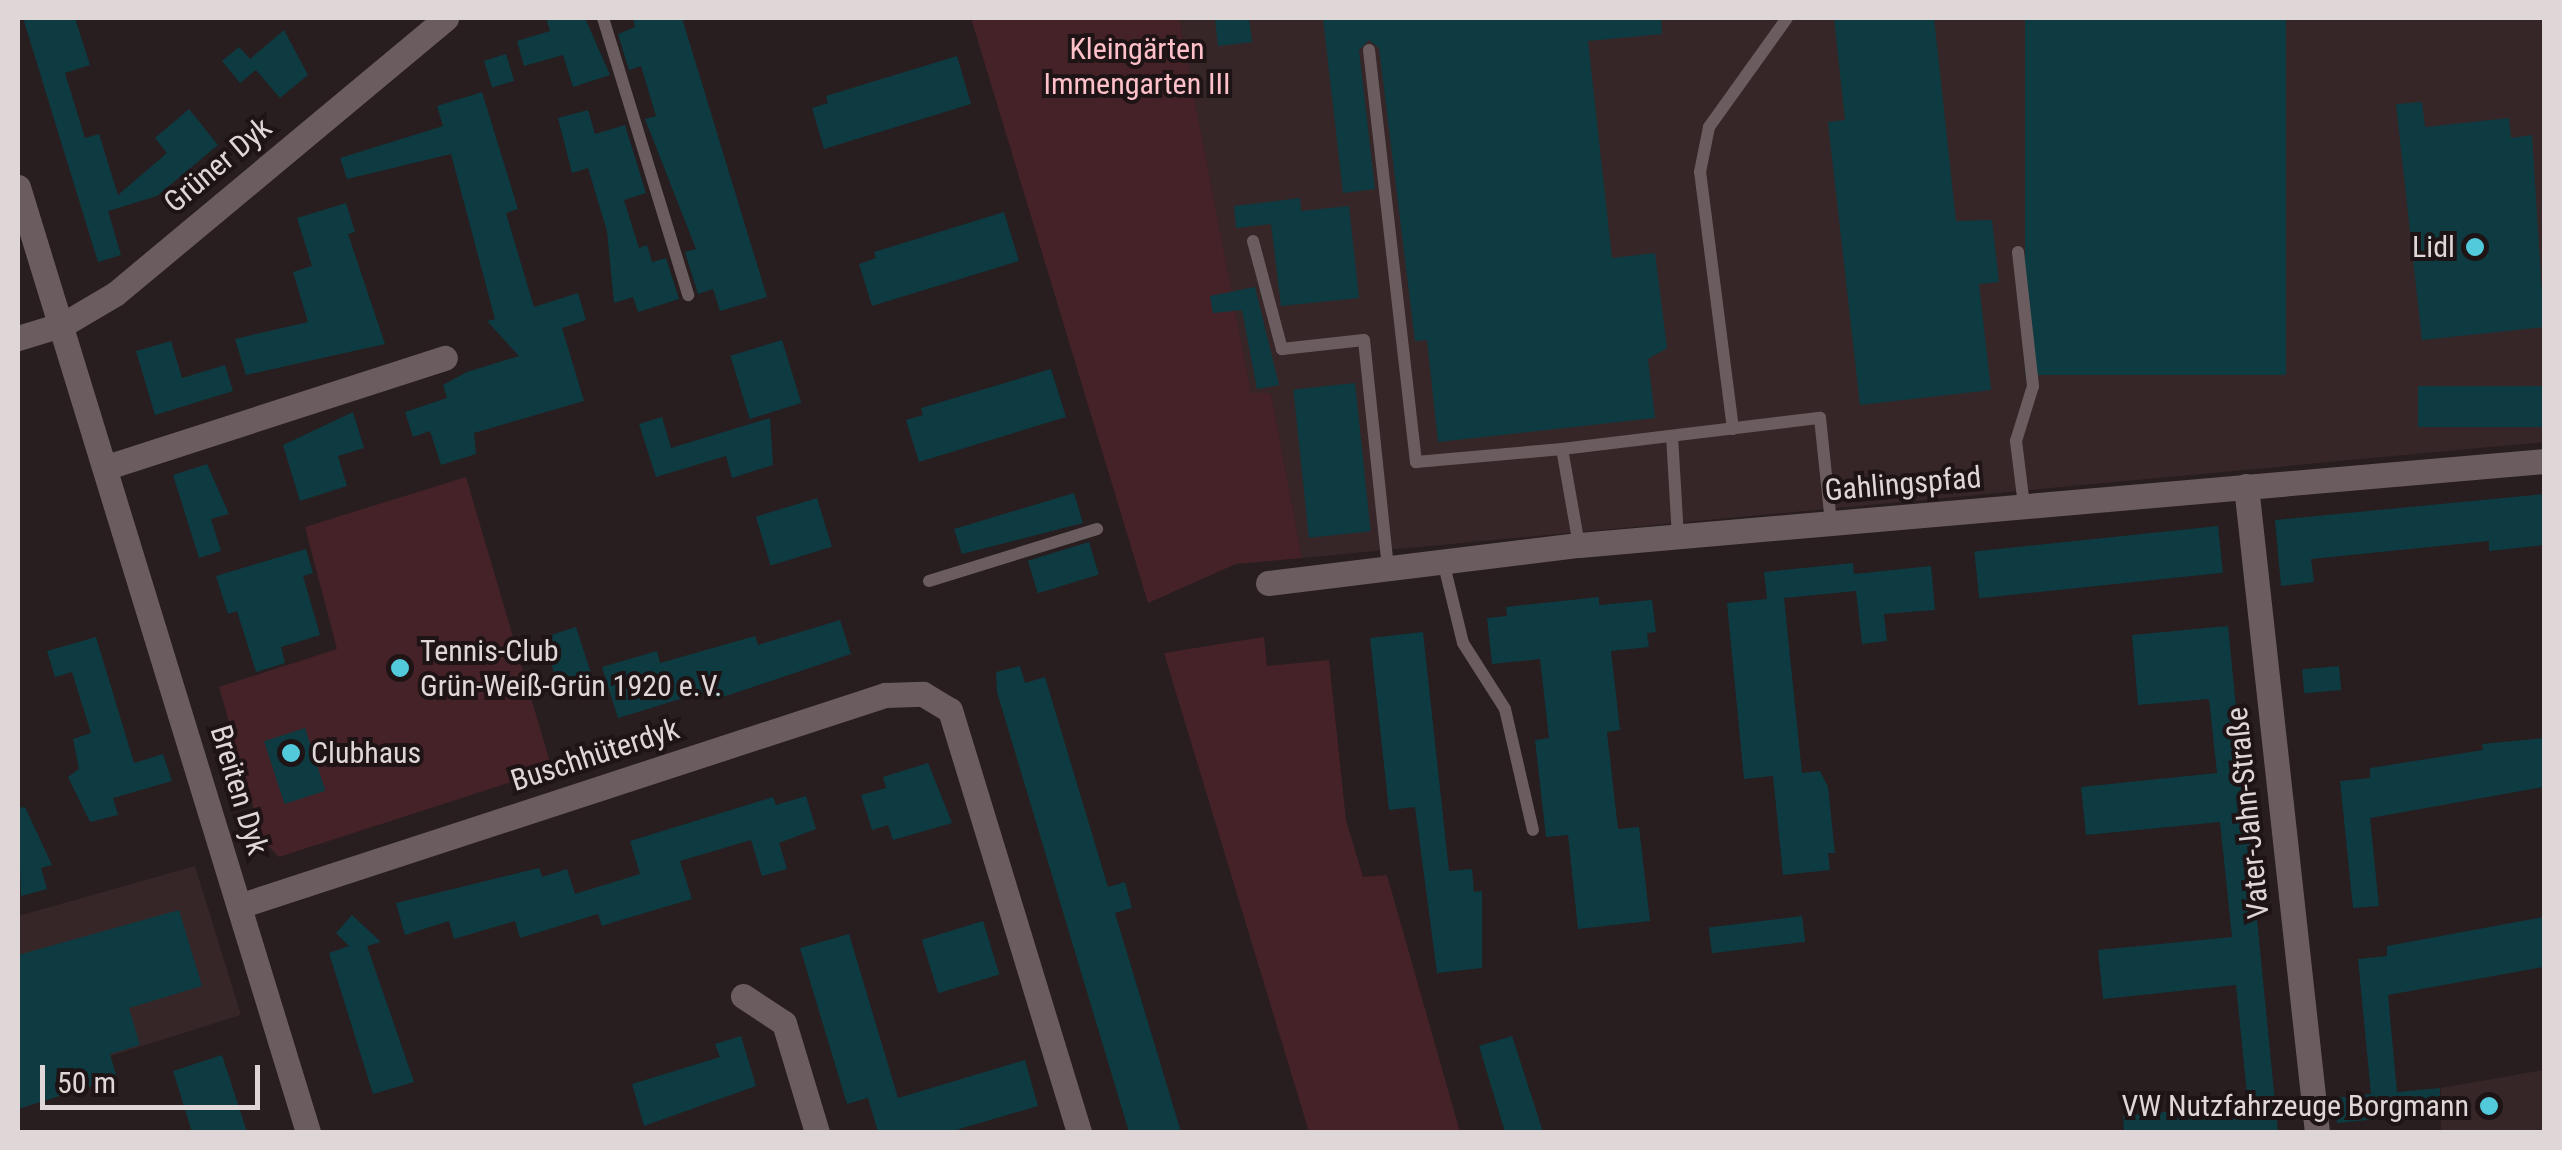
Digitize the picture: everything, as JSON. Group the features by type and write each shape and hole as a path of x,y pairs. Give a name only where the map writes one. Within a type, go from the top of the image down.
{"street":[{"name":"Grüner Dyk","path":"18,338 64,324 115,294 446,18"},
{"name":"Breiten Dyk","path":"18,187 108,466 308,1132"},
{"path":"108,466 445,358"},
{"name":"Gahlingspfad","path":"1268,583 1579,545 2544,461"},
{"name":"Vater-Jahn-Straße","path":"2246,486 2317,1132"},
{"name":"Buschhüterdyk","path":"239,906 885,695 923,694 950,710 1079,1132"},
{"path":"742,996 784,1023 816,1132"}],"lane":[{"path":"603,18 688,296"},
{"path":"1734,429 1700,172 1709,127 1787,18"},
{"path":"1370,50 1416,462 1820,418 1832,523"},
{"path":"1253,241 1282,349 1364,340 1388,566"},
{"path":"2018,252 2033,386 2016,442 2024,505"},
{"path":"1672,436 1678,536"},
{"path":"1562,449 1579,545"},
{"path":"929,580 1097,528"},
{"path":"1443,561 1463,642 1505,709 1533,830"}],"shaded area":[{"path":"1179,18 2544,18 2544,442 1302,558 1271,393 1251,394"},
{"path":"195,866 241,1015 18,1085 18,916"},
{"name":"VW Nutzfahrzeuge Borgmann","path":"2544,1070 2544,1132 2441,1132 2441,1088"}],"green space":[{"name":"Kleingärten Immengarten III","path":"971,18 1179,18 1251,393 1271,393 1302,558 1236,564 1148,603"},
{"name":"Tennis-Club Grün-Weiß-Grün 1920 e.V.","path":"466,477 552,769 279,857 263,841 219,687 337,649 305,527"},
{"path":"1264,637 1267,666 1329,660 1346,820 1363,877 1387,875 1460,1132 1309,1132 1164,653"}],"building":[{"path":"23,18 75,18 90,65 65,73 85,138 99,134 118,195 167,153 155,138 189,109 218,145 157,196 108,211 121,255 98,262"},
{"path":"546,18 585,18 610,75 573,87 563,55 524,66 517,41 550,31"},
{"path":"633,18 682,18 767,297 720,311 713,289 698,294 685,252 696,249 645,119 656,116 641,66 629,70 618,34 635,27"},
{"path":"1249,18 1252,42 1218,46 1215,19"},
{"path":"1323,18 1661,18 1662,34 1588,41 1612,258 1655,253 1667,348 1648,359 1655,418 1438,442 1427,340 1415,341 1379,48 1369,40 1359,50 1375,189 1343,193"},
{"path":"1834,18 1934,18 1956,221 1992,220 1999,282 1979,284 1991,390 1860,405 1828,122 1845,120"},
{"path":"2025,18 2286,18 2286,375 2025,375"},
{"path":"284,30 308,75 280,98 256,70 240,83 222,61 239,47 250,59"},
{"path":"506,54 514,81 492,88 484,61"},
{"path":"957,56 971,104 824,149 812,108 828,103 826,96"},
{"path":"482,92 518,209 506,213 534,307 578,293 586,320 562,328 584,401 474,433 476,454 441,465 430,431 413,437 405,412 447,398 443,385 467,372 519,356 487,321 495,319 451,154 347,179 340,158 443,126 437,106"},
{"name":"Lidl","path":"2422,102 2425,127 2509,118 2511,138 2532,135 2544,327 2422,340 2396,104"},
{"path":"588,110 595,134 625,125 646,193 624,200 639,248 647,245 652,262 666,258 679,299 638,312 633,297 614,303 607,231 588,168 572,173 558,118"},
{"path":"1300,198 1301,211 1349,206 1359,298 1281,306 1271,224 1236,228 1234,206"},
{"path":"346,203 355,232 348,234 385,344 246,375 235,339 308,322 293,272 312,266 297,218"},
{"path":"1004,212 1019,261 872,306 859,264 876,258 874,252"},
{"path":"1255,287 1279,385 1257,389 1242,310 1213,313 1210,296"},
{"path":"782,340 801,403 750,419 730,356"},
{"path":"171,341 182,378 225,365 233,391 155,415 136,351"},
{"path":"1051,369 1066,417 919,462 906,420 923,415 921,408"},
{"path":"1355,383 1371,531 1309,538 1293,389"},
{"path":"2418,386 2544,386 2544,427 2418,427"},
{"path":"353,412 364,448 338,456 347,486 300,501 283,445"},
{"path":"662,417 671,448 770,418 773,465 732,478 726,456 656,477 639,424"},
{"path":"207,464 229,514 211,519 221,551 199,558 173,475"},
{"path":"1074,493 1083,523 962,554 954,529"},
{"path":"2544,494 2544,545 2489,551 2489,541 2311,559 2314,582 2281,586 2275,520"},
{"path":"817,498 832,547 771,565 756,517"},
{"path":"2218,526 2223,573 1979,598 1974,552"},
{"path":"1089,542 1099,575 1038,593 1028,561"},
{"path":"306,549 313,573 303,576 320,635 281,647 285,663 256,672 237,611 228,614 216,576"},
{"path":"1853,563 1854,574 1931,566 1935,610 1884,614 1887,641 1862,644 1856,591 1784,598 1802,773 1820,771 1828,787 1835,853 1828,853 1830,870 1783,875 1773,776 1744,779 1727,603 1767,599 1764,572"},
{"path":"1599,597 1599,605 1652,600 1656,632 1647,633 1649,647 1611,651 1620,730 1607,732 1618,829 1639,827 1650,921 1578,929 1568,835 1546,837 1535,740 1549,738 1540,659 1492,664 1487,618 1507,616 1506,607"},
{"path":"840,620 851,654 717,699 700,693 618,718 602,667 657,651 660,663 755,636 758,645"},
{"path":"2228,626 2278,1132 2124,1132 2123,1116 2248,1104 2236,985 2103,999 2098,950 2232,937 2220,822 2086,835 2081,787 2217,773 2209,699 2138,705 2132,635"},
{"path":"576,627 595,687 562,698 543,638"},
{"path":"1423,632 1449,871 1472,869 1474,892 1482,891 1482,968 1437,973 1415,807 1389,810 1370,638"},
{"path":"96,637 134,763 163,754 172,781 113,798 118,815 90,822 68,777 79,769 73,739 91,733 72,672 55,677 47,651"},
{"path":"1020,666 1025,683 1045,677 1108,887 1125,882 1132,908 1115,913 1181,1132 1129,1132 997,692 996,672"},
{"path":"2339,666 2341,690 2304,693 2302,669"},
{"name":"Clubhaus","path":"305,728 325,791 284,804 264,741"},
{"path":"2544,738 2544,787 2370,818 2379,906 2353,908 2340,781 2370,778 2370,768 2483,750 2482,744"},
{"path":"928,763 952,823 893,840 888,825 872,830 861,795 886,788 883,777"},
{"path":"806,796 816,829 779,843 787,869 762,876 751,840 680,861 692,899 602,926 598,914 520,938 515,921 454,939 449,921 405,935 396,903 539,868 542,877 567,869 575,894 640,874 630,841 773,797 776,805"},
{"path":"25,807 52,865 41,868 47,889 21,896 18,808"},
{"path":"179,910 202,986 129,1008 140,1045 110,1054 117,1078 18,1109 18,955"},
{"path":"352,915 381,942 367,946 414,1082 373,1094 329,953 349,946 336,933"},
{"path":"1802,916 1805,942 1712,953 1709,927"},
{"path":"2544,917 2544,967 2388,995 2397,1092 2440,1088 2440,1113 2337,1123 2334,1098 2371,1094 2358,959 2387,956 2387,946"},
{"path":"983,921 999,975 938,993 922,940"},
{"path":"849,934 898,1098 1025,1060 1038,1106 949,1132 878,1132 868,1098 847,1104 800,948"},
{"path":"741,1036 756,1086 644,1126 632,1084 720,1057 715,1044"},
{"path":"1512,1036 1543,1132 1505,1132 1479,1046"},
{"path":"222,1055 247,1132 192,1132 173,1071"}],"place":[{"name":"Lidl","path":"2475,247"},
{"name":"Tennis-Club Grün-Weiß-Grün 1920 e.V.","path":"400,668"},
{"name":"Clubhaus","path":"291,753"},
{"name":"VW Nutzfahrzeuge Borgmann","path":"2489,1106"}]}
